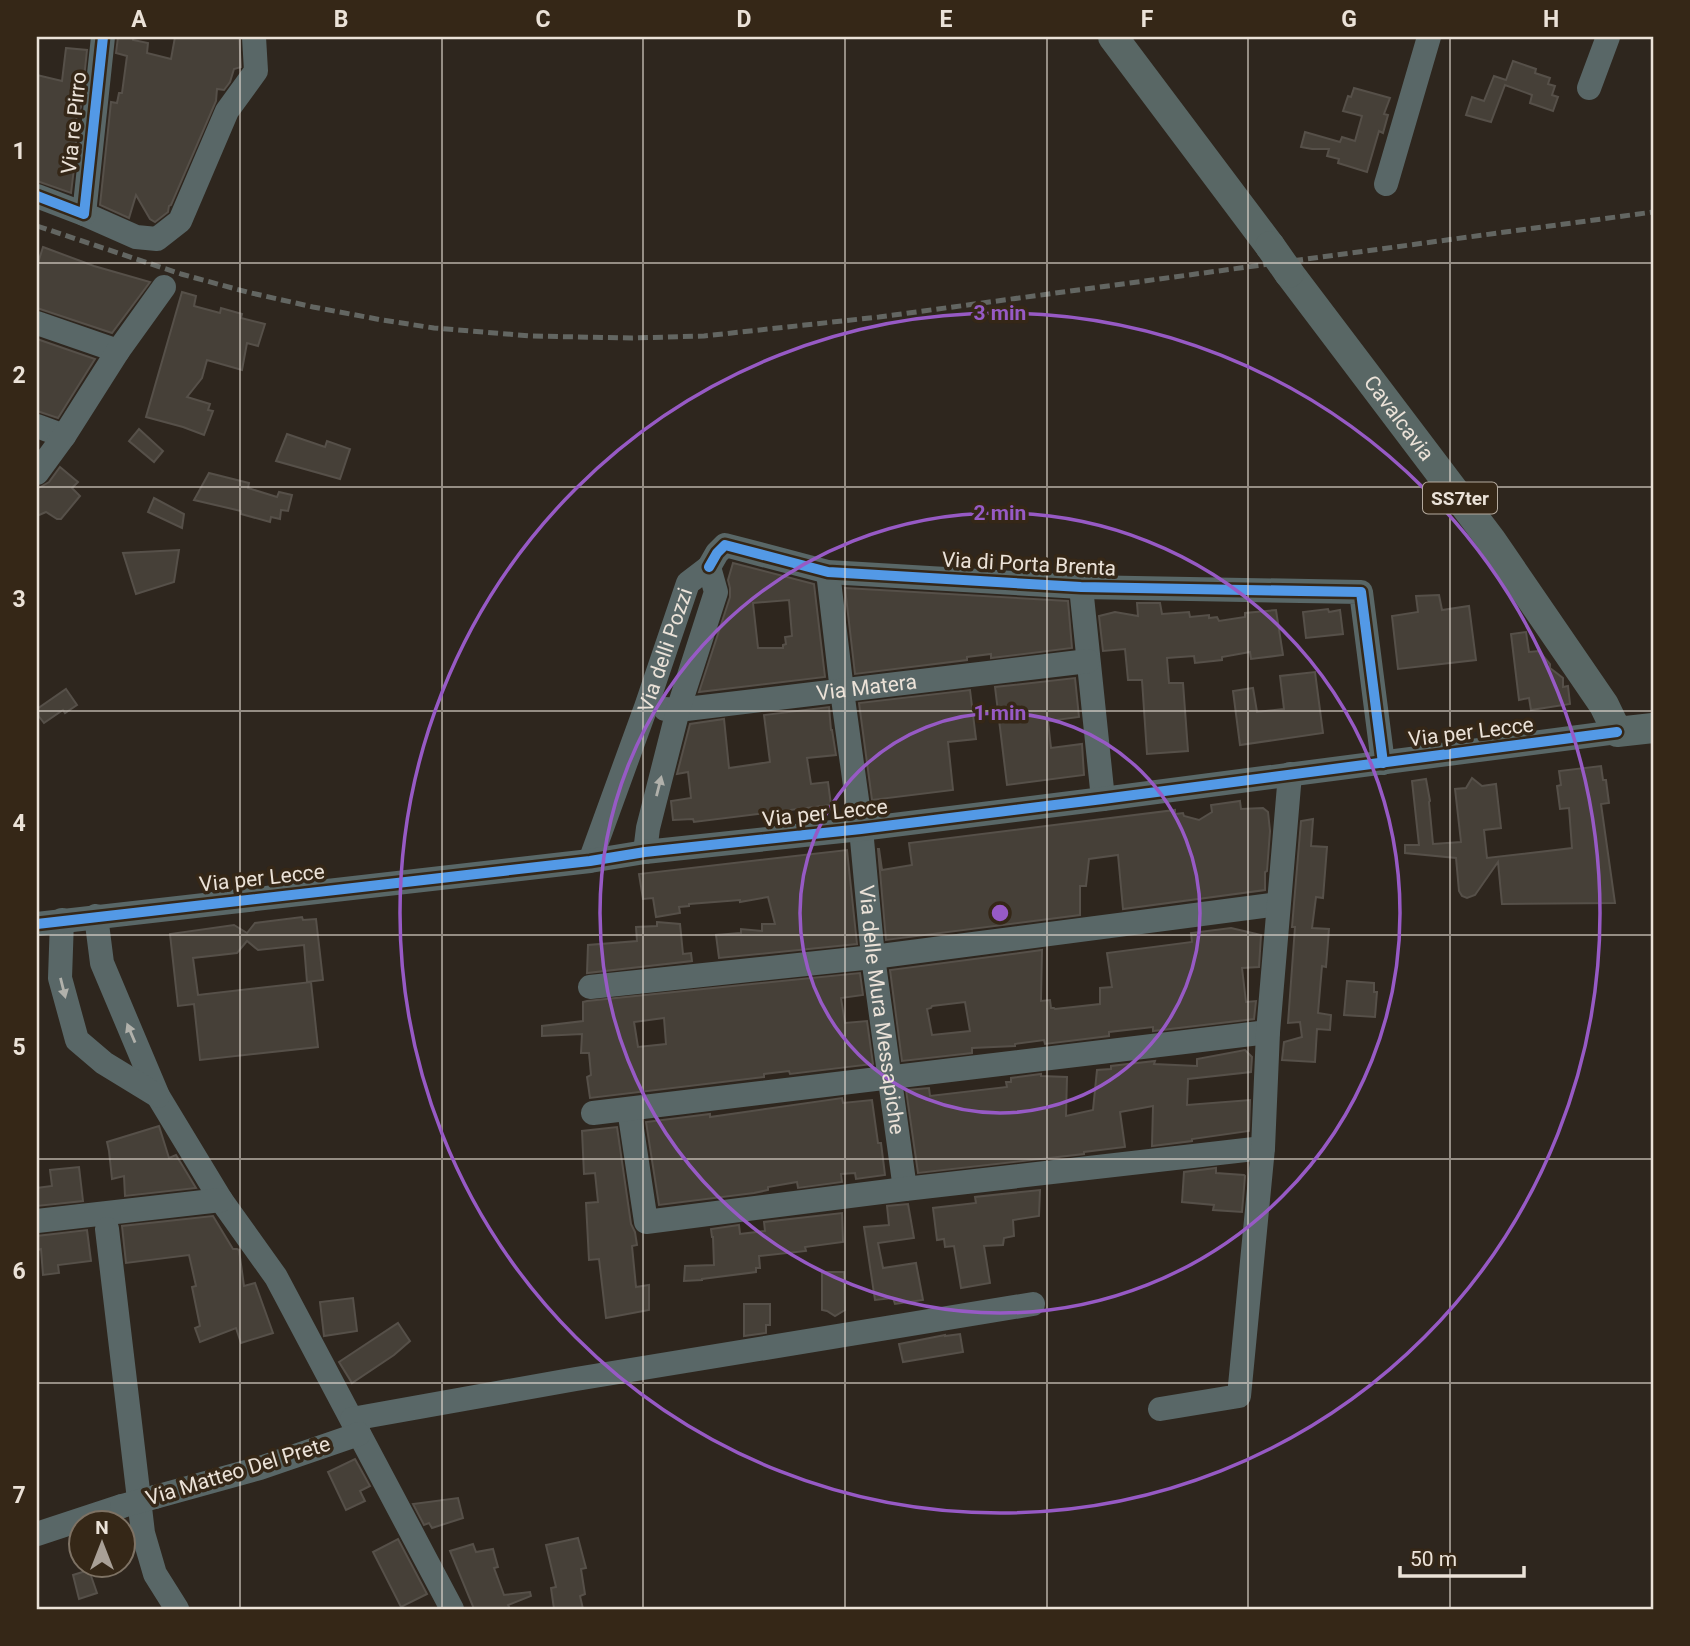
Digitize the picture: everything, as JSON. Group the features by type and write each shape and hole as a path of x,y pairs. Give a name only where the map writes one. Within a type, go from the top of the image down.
{"main road":[{"name":"Cavalcavia","path":"1113,37 1492,540 1604,705 1617,732"},
{"name":"Via per Lecce","path":"1617,732 1653,728"}],"street":[{"name":"Via re Pirro","path":"84,214 103,37"},
{"path":"37,197 136,237 157,239 180,221 227,111 257,71 254,37"},
{"path":"1387,184 1429,37"},
{"path":"1589,88 1608,37"},
{"path":"37,473 164,287"},
{"path":"37,323 118,351"},
{"path":"37,426 64,436"},
{"name":"Via di Porta Brenta","path":"709,567 717,553 726,545 828,572 1082,587 1362,592 1383,763"},
{"name":"Via delli Pozzi","path":"590,861 688,583 709,567 716,592 678,710 645,852"},
{"name":"Via delle Mura Messapiche","path":"828,572 861,829 873,957 905,1189"},
{"path":"1082,587 1103,799"},
{"name":"Via Matera","path":"646,707 678,710 1088,661"},
{"name":"Via per Lecce","path":"37,924 861,829 1617,732"},
{"path":"1160,1409 1240,1396 1263,1148 1268,1032 1290,774"},
{"path":"590,986 873,957 1278,904"},
{"path":"96,916 102,963 158,1096 222,1200 276,1277 452,1609"},
{"path":"62,920 60,978 77,1040 104,1063 158,1096"},
{"path":"593,1113 1268,1032"},
{"path":"629,1110 646,1222 1263,1148"},
{"path":"37,1221 222,1200"},
{"path":"107,1229 143,1533 155,1574 177,1609"},
{"name":"Via Matteo Del Prete","path":"37,1534 122,1506 260,1468 356,1427 576,1379 1033,1304"}],"building":[{"path":"118,37 133,37 133,40 148,43 147,53 171,59 175,37 239,37 241,67 234,69 224,90 217,89 216,101 168,212 155,222 150,219 136,195 129,218 100,205 111,102 117,103 119,93 122,93 127,56 116,53"},
{"path":"66,48 87,50 81,107 74,124 79,126 73,151 76,152 71,193 37,181 37,75 62,81"},
{"path":"1513,61 1536,69 1535,73 1550,78 1548,84 1555,86 1552,95 1558,97 1553,111 1530,103 1532,95 1505,85 1491,122 1466,115 1472,97 1484,101 1494,76 1506,80"},
{"path":"1354,88 1390,98 1384,114 1388,115 1383,133 1379,131 1367,172 1338,163 1339,159 1327,156 1329,149 1301,147 1305,132 1340,142 1342,137 1355,141 1362,116 1343,111"},
{"path":"43,247 94,266 150,282 112,333 37,308 37,266"},
{"path":"182,292 196,296 194,306 220,313 221,308 242,314 241,318 265,324 258,346 247,343 242,370 207,360 202,378 187,397 210,404 208,410 213,411 204,435 146,417"},
{"path":"37,339 95,359 58,418 37,411"},
{"path":"139,429 163,451 154,462 129,441"},
{"path":"287,434 325,447 327,441 350,449 340,479 276,461"},
{"path":"60,467 78,482 72,488 80,496 61,519 46,512 37,516 37,489 49,482"},
{"path":"209,473 249,483 248,488 277,497 279,492 292,495 288,511 281,510 280,519 271,517 270,522 241,514 241,511 194,500"},
{"path":"154,498 184,514 182,528 148,512"},
{"path":"179,550 174,582 136,594 123,553"},
{"path":"733,563 814,584 825,677 699,692 730,597 728,580","holes":["789,600 792,636 785,637 786,644 783,648 758,648 753,603"]},
{"path":"845,588 1068,601 1072,648 991,658 991,654 967,657 967,660 855,674"},
{"path":"1439,595 1442,610 1469,606 1476,660 1398,669 1392,616 1418,612 1416,596"},
{"path":"1137,603 1160,603 1162,614 1189,612 1190,617 1209,615 1209,618 1217,617 1219,621 1245,617 1245,613 1276,610 1283,655 1251,659 1250,652 1222,657 1222,660 1195,663 1194,656 1167,658 1169,683 1183,683 1188,751 1147,754 1142,680 1128,680 1125,649 1103,651 1099,616 1115,612 1138,616"},
{"path":"1328,609 1329,612 1340,610 1343,634 1306,638 1303,612"},
{"path":"1526,632 1529,652 1539,651 1550,664 1550,668 1563,678 1563,687 1568,686 1570,704 1531,710 1529,698 1519,700 1511,634"},
{"path":"1315,672 1323,733 1240,745 1233,691 1253,688 1257,712 1284,709 1280,676"},
{"path":"1075,678 1079,717 1048,721 1051,748 1082,744 1084,775 1007,785 995,687"},
{"path":"66,689 77,705 65,713 63,710 44,723 37,714 37,709"},
{"path":"970,690 976,739 948,742 953,790 872,800 859,703"},
{"path":"829,707 836,755 807,758 811,784 828,782 831,805 694,822 693,819 673,820 671,801 691,798 688,772 677,774 690,724 724,719 729,768 770,762 764,715"},
{"path":"1601,766 1609,803 1601,804 1615,903 1502,904 1498,862 1475,895 1467,898 1459,891 1456,858 1405,853 1405,845 1419,845 1412,781 1426,779 1433,844 1461,842 1455,789 1466,788 1472,778 1482,786 1496,784 1501,828 1484,830 1487,858 1572,848 1569,808 1560,809 1557,786 1561,785 1559,771"},
{"path":"1240,801 1241,809 1263,808 1268,812 1270,831 1265,890 1123,909 1118,855 1089,859 1086,886 1080,886 1080,915 886,940 878,849 882,870 912,865 909,843 1175,810 1175,814 1183,813 1184,816 1199,820 1212,812 1211,805"},
{"path":"1313,819 1311,846 1327,847 1323,898 1316,897 1312,928 1329,929 1326,967 1322,966 1318,1013 1331,1015 1330,1030 1317,1029 1315,1062 1282,1060 1284,1042 1302,1037 1300,1022 1288,1023 1295,927 1292,927 1301,821"},
{"path":"847,850 857,944 719,958 716,935 741,933 741,929 762,931 762,924 775,924 768,897 740,902 689,904 679,907 680,913 656,917 653,898 643,899 639,874"},
{"path":"302,917 303,920 316,919 323,980 307,982 304,945 258,950 247,941 237,953 193,958 198,995 311,982 318,1047 200,1060 194,1004 178,1006 170,934 234,925 247,933 255,923"},
{"path":"657,922 680,924 683,954 691,953 692,961 587,973 588,945 637,941 636,927 657,926"},
{"path":"1231,928 1261,935 1259,967 1242,968 1246,1002 1256,1001 1254,1019 1153,1031 1153,1027 1109,1032 1109,1036 1045,1044 1044,1040 1015,1046 972,1048 972,1053 902,1061 890,970 1042,950 1041,1001 1050,1000 1051,1008 1055,1009 1100,1004 1100,988 1112,987 1107,953 1192,942 1191,933","holes":["965,1002 970,1031 932,1035 927,1009"]},
{"path":"860,973 863,995 841,998 845,1023 867,1021 873,1064 790,1074 789,1071 764,1074 764,1077 590,1098 587,1077 591,1075 589,1053 581,1053 582,1034 542,1036 542,1026 583,1021 583,1002","holes":["664,1018 666,1044 638,1047 634,1022"]},
{"path":"1347,981 1374,983 1374,992 1377,992 1375,1017 1344,1015"},
{"path":"1245,1050 1252,1057 1251,1072 1188,1079 1187,1105 1250,1100 1249,1131 1152,1146 1153,1106 1120,1112 1125,1147 918,1173 906,1090 929,1088 930,1096 1007,1087 1006,1082 1011,1082 1011,1078 1041,1074 1067,1077 1066,1116 1093,1110 1097,1070 1155,1061 1154,1064 1197,1066 1197,1059"},
{"path":"842,1098 843,1103 872,1100 885,1175 856,1179 855,1173 841,1174 842,1182 798,1188 797,1182 768,1187 768,1190 754,1193 659,1205 646,1122 710,1114 710,1117"},
{"path":"159,1126 169,1158 176,1155 196,1188 125,1196 124,1176 112,1179 107,1142"},
{"path":"617,1127 631,1224 637,1245 632,1246 636,1287 649,1285 649,1310 606,1318 599,1259 589,1260 586,1203 598,1202 595,1173 584,1174 582,1131"},
{"path":"79,1167 83,1201 37,1206 37,1188 52,1186 50,1170"},
{"path":"1216,1168 1216,1173 1245,1176 1242,1212 1213,1210 1214,1205 1182,1202 1184,1172"},
{"path":"1040,1190 1039,1216 1013,1220 1014,1236 1004,1238 1003,1245 984,1246 990,1283 961,1288 954,1246 945,1247 944,1239 937,1240 933,1208 976,1203 975,1197"},
{"path":"908,1204 914,1238 878,1243 883,1268 916,1263 923,1300 895,1304 893,1298 875,1300 864,1227 889,1225 887,1206"},
{"path":"842,1213 843,1242 805,1247 806,1251 759,1256 760,1268 756,1268 756,1272 684,1281 685,1266 714,1265 711,1229 739,1225 740,1234 765,1231 764,1222"},
{"path":"213,1216 233,1249 239,1250 244,1286 255,1283 273,1333 241,1343 236,1328 200,1342 195,1328 200,1326 192,1287 196,1286 189,1255 126,1263 122,1226"},
{"path":"87,1230 91,1261 58,1265 59,1273 43,1275 41,1249 37,1250 37,1236"},
{"path":"822,1272 844,1272 845,1310 835,1316 822,1310"},
{"path":"353,1298 357,1331 324,1336 320,1302"},
{"path":"744,1304 770,1304 770,1325 766,1325 766,1333 744,1336"},
{"path":"398,1323 410,1341 352,1383 339,1362"},
{"path":"960,1334 963,1352 903,1362 899,1344"},
{"path":"355,1459 370,1486 360,1491 365,1501 346,1510 328,1472"},
{"path":"458,1498 463,1518 432,1528 429,1523 424,1525 413,1504"},
{"path":"578,1538 586,1568 581,1569 585,1594 580,1596 583,1609 554,1609 551,1588 556,1587 546,1545"},
{"path":"398,1539 427,1594 401,1607 373,1552"},
{"path":"473,1544 476,1552 493,1549 498,1567 494,1568 504,1595 530,1592 531,1596 508,1605 510,1609 474,1609 450,1551"},
{"path":"74,1580 92,1580 97,1593 79,1599"}],"railway":[{"path":"37,226 181,274 247,292 382,320 434,328 531,336 632,338 704,336 879,317 1653,212"}],"cycle path":[{"path":"37,196 84,214 103,37"},
{"path":"709,567 725,545 828,572 1081,587 1361,592 1383,763"},
{"path":"37,924 861,829 1617,732"}]}
